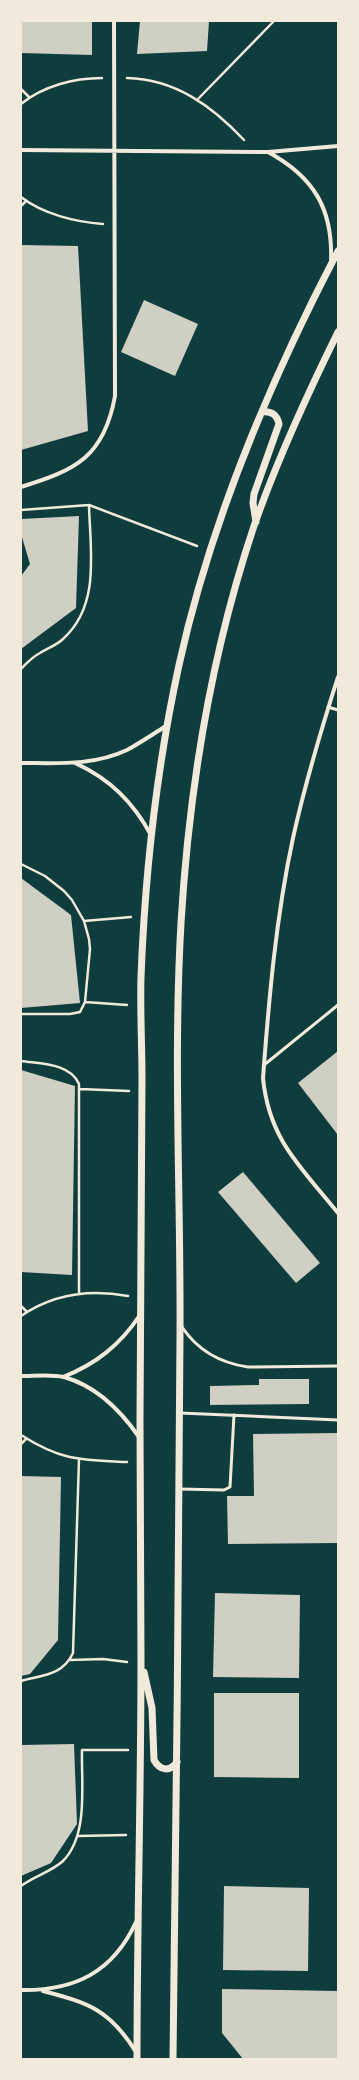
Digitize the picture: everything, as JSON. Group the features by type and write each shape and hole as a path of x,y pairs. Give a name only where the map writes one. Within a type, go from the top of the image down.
{"street":[{"path":"21,487 68,471 92,451 108,425 115,396 114,21"},
{"path":"21,150 268,152 338,146"},
{"path":"268,152 288,163 306,179 319,197 328,219 332,241 331,264"},
{"path":"137,2057 137,1921 141,1664 141,1006 145,915 152,836 167,726 179,665 191,618 211,552 226,505 262,412 287,355 338,251"},
{"path":"173,2059 180,1413 178,1028 181,927 186,865 198,764 206,714 228,616 256,522 302,407 338,332"},
{"path":"256,522 253,503 254,494 279,424 276,416 272,413 262,412"},
{"path":"338,677 306,785 284,886 275,948 264,1065 265,1098 278,1135 288,1152 338,1212"},
{"path":"21,763 75,763 104,758 126,750 167,726"},
{"path":"75,763 97,774 120,792 133,805 152,836"},
{"path":"63,1377 78,1371 107,1353 123,1337 140,1315"},
{"path":"21,1376 63,1377 84,1385 107,1401 124,1416 140,1439"},
{"path":"141,1664 152,1708 154,1760 157,1766 168,1770 174,1767 177,1762"},
{"path":"21,1990 41,1990 72,1983 86,1978 99,1970 121,1948 137,1921"},
{"path":"41,1990 84,2002 98,2010 120,2030 137,2057"}],"lane":[{"path":"328,707 338,710"},
{"path":"264,1065 338,1005"},
{"path":"180,1325 198,1346 221,1361 234,1365 248,1367 338,1366"},
{"path":"180,1413 338,1420"},
{"path":"179,1489 224,1490 230,1487 232,1481 234,1416"}],"path":[{"path":"198,100 274,21"},
{"path":"21,104 29,97 45,89 67,82 114,78 149,80 183,90 198,100 220,116 256,152"},
{"path":"21,89 29,97"},
{"path":"21,197 44,210 78,221 114,225"},
{"path":"21,206 26,201"},
{"path":"21,669 31,659 62,640 72,630 84,611 90,592 89,505"},
{"path":"21,510 89,505 211,552"},
{"path":"21,864 45,876 64,891 72,900 84,921 90,939 84,1007 76,1014 21,1014"},
{"path":"84,921 145,915"},
{"path":"85,1002 141,1006"},
{"path":"21,1061 65,1069 77,1079 80,1089 79,1293"},
{"path":"80,1089 142,1092"},
{"path":"21,1316 44,1303 79,1293 108,1292 140,1298"},
{"path":"21,1306 27,1312"},
{"path":"21,1435 48,1451 79,1459 140,1463"},
{"path":"21,1444 26,1439"},
{"path":"21,1681 59,1671 70,1660 74,1645 79,1459"},
{"path":"70,1660 103,1660 141,1664"},
{"path":"21,1886 62,1861 70,1853 78,1836 81,1825 82,1750 140,1750"},
{"path":"78,1836 138,1834"}],"building":[{"path":"21,21 92,21 92,55 21,53"},
{"path":"140,21 209,21 207,51 137,54"},
{"path":"21,245 78,246 88,431 21,450"},
{"path":"144,300 198,324 175,376 121,352"},
{"path":"79,516 76,608 21,649 21,576 30,564 21,534 21,519"},
{"path":"21,878 71,915 80,1003 21,1008"},
{"path":"338,1051 338,1135 298,1083"},
{"path":"21,1070 75,1086 72,1275 21,1272"},
{"path":"243,1172 320,1263 296,1283 218,1192"},
{"path":"259,1379 309,1379 309,1404 210,1405 210,1386 259,1385"},
{"path":"338,1433 338,1543 228,1544 227,1496 254,1496 253,1434"},
{"path":"21,1476 61,1477 58,1640 30,1674 21,1676"},
{"path":"215,1593 300,1595 299,1678 213,1677"},
{"path":"214,1693 299,1693 299,1778 214,1777"},
{"path":"74,1744 77,1824 51,1863 21,1876 21,1745"},
{"path":"224,1886 309,1888 308,1971 223,1970"},
{"path":"222,1989 338,1991 338,2059 243,2059 222,2033"}]}
